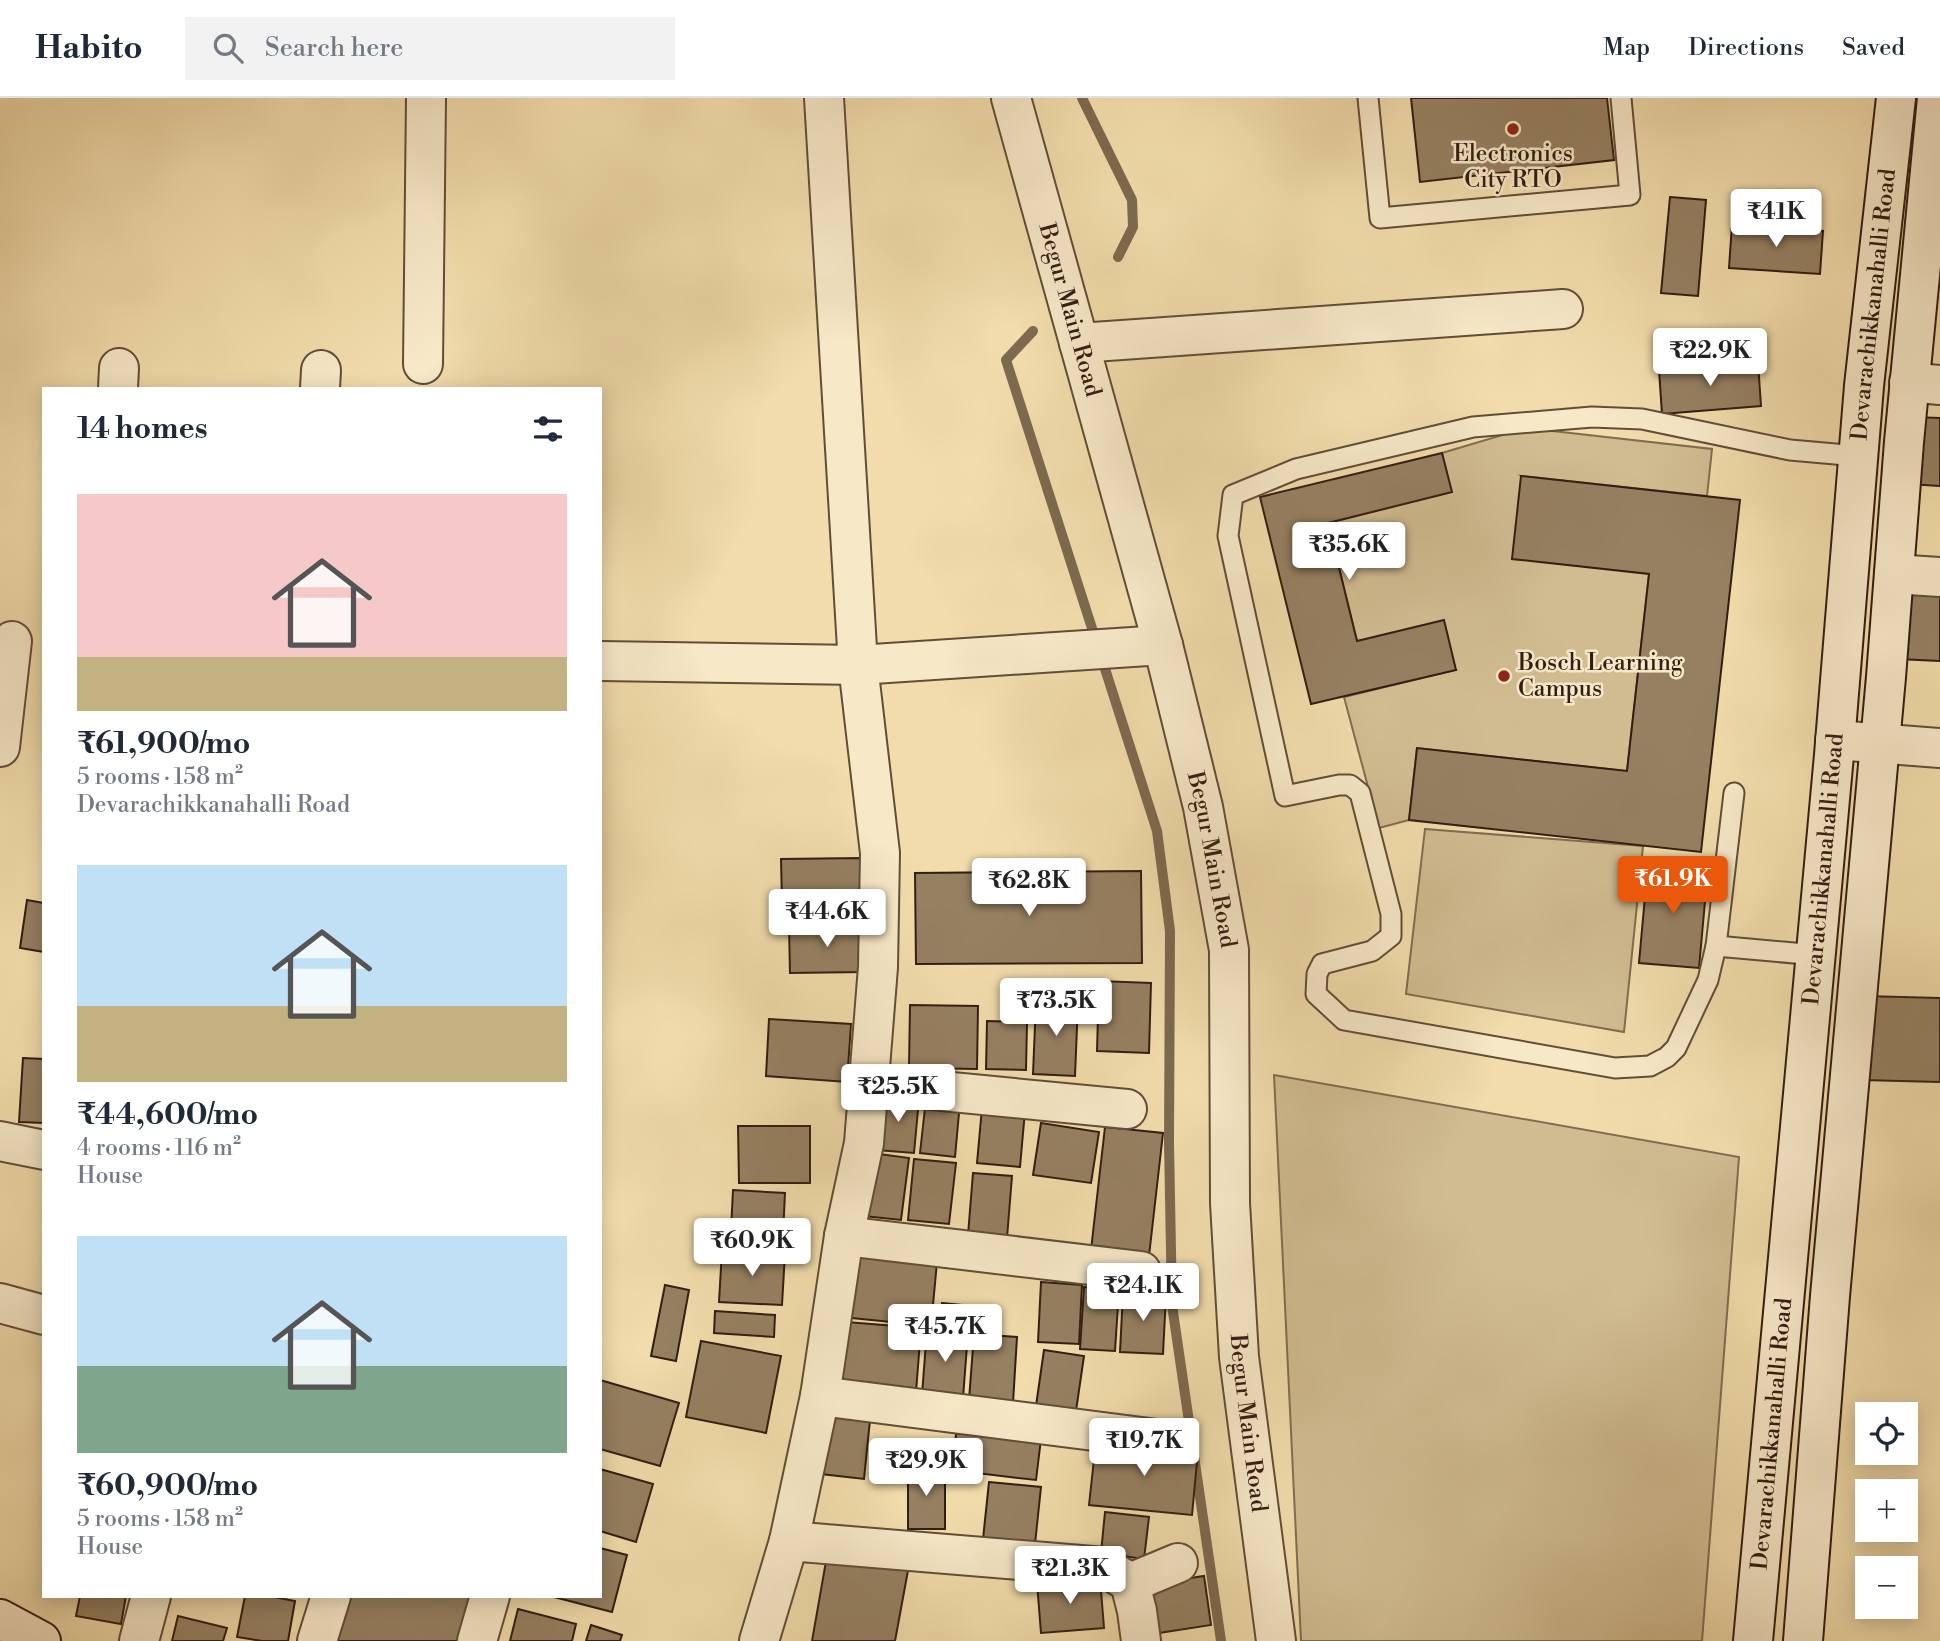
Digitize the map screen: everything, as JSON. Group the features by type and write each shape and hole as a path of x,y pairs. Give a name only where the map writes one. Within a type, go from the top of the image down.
{"street":[{"path":"423,365 426,98"},
{"path":"759,1641 789,1541 820,1396 844,1236 864,1143 878,967 880,853 858,664 824,98"},
{"name":"Begur Main Road","path":"1011,98 1163,645 1203,807 1229,950 1230,1203 1238,1357 1276,1641"},
{"name":"Devarachikkanahalli Road","path":"1754,1641 1858,456 1896,98"},
{"name":"Devarachikkanahalli Road","path":"1803,1641 1894,574 1925,384 1937,98"},
{"path":"1079,343 1563,309"},
{"path":"1894,574 1940,577"},
{"path":"0,747 19,641"},
{"path":"602,661 858,664 1163,645"},
{"path":"1835,740 1940,748"},
{"path":"869,1084 1127,1110"},
{"path":"0,1141 42,1150"},
{"path":"844,1236 1141,1271"},
{"path":"0,1303 42,1314"},
{"path":"820,1396 1165,1440"},
{"path":"789,1541 1105,1567 1130,1583 1138,1611 1141,1641"},
{"path":"1130,1583 1178,1563"},
{"path":"139,1641 150,1598"},
{"path":"317,1641 330,1598"},
{"path":"477,1641 489,1598"},
{"path":"0,1619 41,1641"}],"lane":[{"path":"1368,98 1380,218 1630,195 1621,98"},
{"path":"1734,793 1716,946 1707,980 1676,1048 1667,1057 1650,1066 1615,1068 1344,1020 1316,994 1317,974 1322,964 1372,951 1391,936 1391,915 1360,793 1350,785 1339,785 1285,796 1228,536 1233,495 1296,469 1473,427 1592,416 1642,419 1790,450 1858,456"},
{"path":"1716,946 1816,955"}],"shaded area":[{"path":"1526,428 1712,449 1707,496 1521,476 1649,574 1627,771 1417,748 1409,820 1379,828 1344,697 1455,670 1357,641 1328,523 1451,492 1442,453"},
{"path":"1425,829 1643,846 1624,1032 1406,994"},
{"path":"1274,1075 1739,1157 1702,1641 1301,1641"}],"building":[{"name":"Electronics City RTO","path":"1411,98 1607,98 1614,160 1420,182"},
{"path":"1670,197 1706,200 1698,296 1661,293"},
{"path":"1732,224 1823,231 1820,274 1729,268"},
{"path":"1758,362 1761,406 1662,414 1659,370"},
{"path":"1913,417 1940,418 1940,486 1909,484"},
{"path":"1442,453 1452,492 1328,523 1357,641 1444,620 1456,670 1311,704 1260,497"},
{"path":"1521,476 1740,500 1701,852 1409,820 1417,748 1627,771 1649,574 1512,559"},
{"path":"1903,586 1940,589 1940,661 1898,659"},
{"path":"861,858 861,901 782,902 781,859"},
{"path":"1648,863 1708,868 1699,968 1639,963"},
{"path":"1141,871 1142,963 916,964 915,873"},
{"path":"27,900 42,903 42,952 20,948"},
{"path":"863,924 864,972 790,973 789,926"},
{"path":"1099,981 1151,983 1149,1053 1097,1051"},
{"path":"1863,996 1940,998 1940,1082 1862,1080"},
{"path":"1036,1001 1078,1003 1075,1076 1033,1074"},
{"path":"910,1005 978,1006 977,1069 909,1068"},
{"path":"769,1019 851,1024 847,1082 766,1076"},
{"path":"987,1021 1027,1022 1026,1070 986,1069"},
{"path":"23,1058 42,1059 42,1123 19,1122"},
{"path":"881,1096 919,1099 914,1153 877,1150"},
{"path":"926,1099 960,1102 955,1157 920,1153"},
{"path":"982,1108 1025,1111 1020,1167 977,1163"},
{"path":"1041,1123 1099,1132 1091,1183 1033,1175"},
{"path":"738,1126 810,1126 810,1183 739,1183"},
{"path":"1105,1127 1163,1133 1149,1256 1091,1250"},
{"path":"872,1153 909,1158 901,1220 864,1216"},
{"path":"914,1159 956,1163 949,1224 908,1220"},
{"path":"973,1173 1012,1176 1007,1238 968,1235"},
{"path":"733,1190 785,1193 783,1234 731,1230"},
{"path":"722,1250 785,1253 782,1305 719,1302"},
{"path":"848,1254 937,1262 931,1326 842,1317"},
{"path":"1041,1282 1082,1285 1079,1344 1038,1342"},
{"path":"665,1285 689,1290 676,1361 651,1356"},
{"path":"1084,1287 1119,1289 1115,1351 1080,1349"},
{"path":"1123,1293 1166,1295 1163,1354 1120,1352"},
{"path":"942,1303 982,1307 979,1332 940,1328"},
{"path":"715,1311 775,1315 774,1337 714,1333"},
{"path":"846,1322 921,1328 916,1392 841,1385"},
{"path":"927,1329 968,1332 963,1398 922,1395"},
{"path":"974,1334 1017,1337 1013,1403 969,1400"},
{"path":"701,1341 781,1356 766,1433 686,1417"},
{"path":"1044,1350 1084,1356 1076,1411 1036,1406"},
{"path":"602,1381 679,1403 660,1466 602,1450"},
{"path":"827,1416 870,1420 864,1479 821,1474"},
{"path":"957,1428 1041,1439 1036,1480 951,1470"},
{"path":"1096,1441 1198,1451 1192,1515 1089,1505"},
{"path":"908,1468 945,1468 945,1529 908,1529"},
{"path":"602,1470 653,1484 636,1542 602,1532"},
{"path":"989,1482 1041,1487 1035,1544 983,1539"},
{"path":"1105,1512 1149,1517 1144,1559 1101,1553"},
{"path":"602,1549 627,1555 612,1612 558,1598 602,1598"},
{"path":"828,1550 909,1565 895,1641 812,1641"},
{"path":"1204,1576 1211,1625 1152,1634 1144,1585"},
{"path":"1100,1578 1104,1628 1041,1633 1037,1583"},
{"path":"80,1598 126,1598 121,1624 76,1616"},
{"path":"245,1598 295,1601 288,1641 237,1637"},
{"path":"345,1598 472,1598 461,1641 334,1641"},
{"path":"518,1609 576,1624 572,1641 510,1641"},
{"path":"178,1616 227,1628 223,1641 172,1641"},
{"path":"591,1625 622,1635 620,1641 586,1641"}],"waterway":[{"path":"1082,98 1132,200 1133,227 1118,257"},
{"path":"1033,331 1006,360 1157,831 1170,931 1169,1143 1172,1305 1221,1641"}],"place":[{"name":"Electronics City RTO","path":"1513,129"},
{"name":"Bosch Learning Campus","path":"1504,676"}]}
